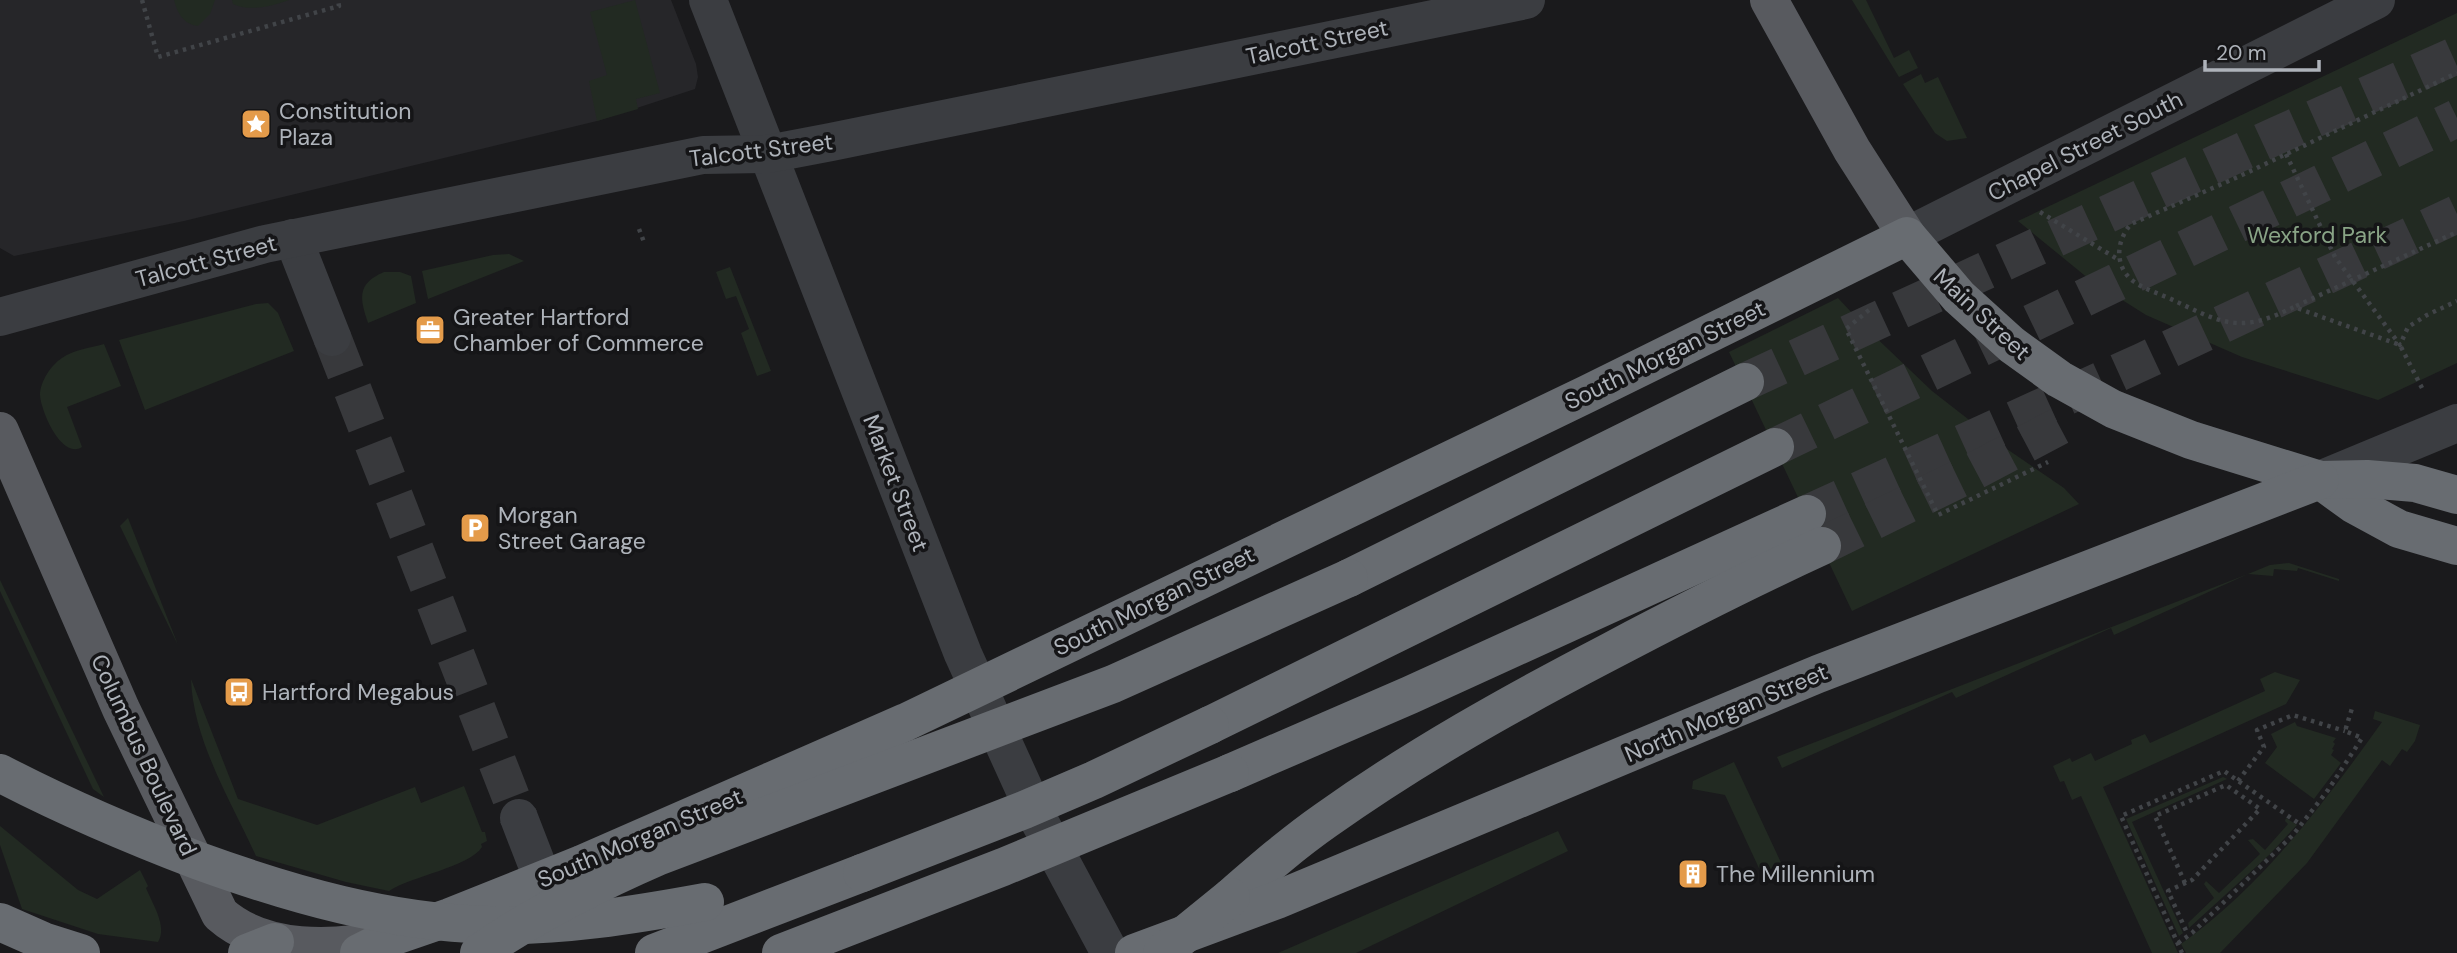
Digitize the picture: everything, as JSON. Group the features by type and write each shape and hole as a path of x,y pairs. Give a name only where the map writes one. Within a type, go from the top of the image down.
{"highway":[{"name":"Main Street","path":"1907,236 1936,272 1975,312 2027,357 2077,390 2113,409 2180,436 2320,480 2415,483 2457,495"},
{"name":"South Morgan Street","path":"374,945 543,880 906,722 1907,236"},
{"path":"479,953 560,903 615,875 1113,684 1349,578 1745,382"},
{"path":"654,953 1024,810 1210,725 1775,447"},
{"name":"Main Street","path":"2320,480 2353,504 2399,529 2457,546"},
{"name":"North Morgan Street","path":"1134,953 1277,900 1818,674 2320,480"},
{"path":"781,953 1040,852 1230,774 1410,695 1814,530 1644,634 1470,727 1404,767 1296,842 1162,953"},
{"path":"0,773 78,812 216,867 337,905 422,920 491,925 576,922 652,912 862,873"},
{"path":"1186,953 1231,897"},
{"path":"0,922 10,953"},
{"path":"0,922 43,941 81,953"}],"main road":[{"name":"Main Street","path":"1769,0 1852,150 1907,236"},
{"name":"Columbus Boulevard","path":"0,431 121,709 219,914 252,935 261,948 374,945"}],"street":[{"name":"Market Street","path":"708,0 977,688 1036,815 1110,953"},
{"name":"Talcott Street","path":"0,317 222,255 293,239 703,155 768,154 1526,0"},
{"name":"Chapel Street South","path":"1907,236 2376,0"},
{"path":"293,239 332,337"},
{"path":"2320,480 2457,423"},
{"path":"519,818 543,880"}],"path":[{"path":"142,0 158,57 339,6 338,0"},
{"path":"2120,261 2120,241 2132,224 2457,73"},
{"path":"2286,154 2335,257 2400,345 2422,388"},
{"path":"2038,211 2120,261 2133,281 2215,319 2248,323 2275,316 2457,232"},
{"path":"639,229 644,243"},
{"path":"2400,345 2408,327 2457,301"},
{"path":"2294,307 2400,345"},
{"path":"1869,310 1846,329 1938,515 2048,462"},
{"path":"2345,730 2353,705"},
{"path":"2178,943 2268,861 2301,825 2362,738 2345,730 2293,715 2257,730 2264,747 2238,781"},
{"path":"2182,953 2121,816 2224,771 2301,825"},
{"path":"2185,883 2155,816 2226,785 2260,809 2192,880 2168,891 2188,935"}],"shaded area":[{"name":"Constitution Plaza","path":"0,0 671,0 696,64 698,77 695,89 597,121 184,221 14,256 0,248"}],"green space":[{"path":"174,0 215,0 210,14 198,26 182,18"},
{"path":"232,0 289,0 254,8 233,4"},
{"path":"635,0 660,93 636,99 638,109 597,121 589,81 607,75 590,12"},
{"path":"1852,0 1866,0 1894,58 1909,50 1918,68 1899,77"},
{"name":"Wexford Park","path":"2457,13 2457,363 2378,400 2242,357 2146,315 2089,279 2018,221"},
{"path":"1921,74 1925,83 1938,77 1967,138 1947,141 1935,133 1903,84"},
{"path":"509,254 524,261 428,299 422,271"},
{"path":"730,267 771,371 757,376 741,333 749,329 736,296 726,299 716,272"},
{"path":"384,272 400,272 411,276 416,303 368,323 362,293 369,282"},
{"path":"1838,298 1932,391 2004,447 2064,488 2079,504 1852,611 1729,352"},
{"path":"268,303 278,313 294,351 145,410 119,340"},
{"path":"104,344 121,386 67,407 82,447 67,447 48,422 41,403 44,379 50,369 66,355"},
{"path":"128,518 178,645 120,526"},
{"path":"2289,563 2339,581 2298,568 2297,571 2274,569 2273,576 2248,574 2270,565"},
{"path":"2248,574 2114,635 2111,628 1956,698 1952,692 1782,768 1777,757"},
{"path":"0,580 104,797 93,789 0,591"},
{"path":"2275,672 2300,680 2286,704 2103,787 2178,953 2152,953 2081,796 2072,800 2064,781 2060,782 2053,766 2070,758 2072,762 2091,753 2095,761 2132,744 2131,740 2145,734 2150,743 2265,691 2260,679"},
{"path":"191,679 238,799 317,825 415,787 421,803 464,786 487,841 465,860 389,891 346,882 256,856 206,747 198,725"},
{"path":"2375,711 2420,725 2415,741 2407,752 2402,749 2390,766 2382,760 2307,863 2220,953 2186,953 2181,944 2239,896 2290,841 2338,783 2382,722 2373,719"},
{"path":"2295,722 2297,726 2336,738 2331,755 2341,763 2314,799 2265,763 2277,747 2271,734"},
{"path":"1734,762 1784,869 1764,879 1725,795 1692,789 1693,781"},
{"path":"2223,777 2227,779 2132,822 2183,933 2179,936 2126,819"},
{"path":"2286,818 2297,825 2269,855 2189,928 2188,923 2214,898 2204,884 2206,881 2219,893 2260,854 2248,840 2253,839 2265,850 2288,824"},
{"path":"0,826 78,890 97,899 140,870 160,922 161,936 158,942 98,934 22,909 0,845"},
{"path":"1558,831 1568,851 1356,953 1278,953"}],"tunnel":[{"path":"1745,382 2457,55"},
{"path":"1775,447 2457,118"},
{"path":"1807,514 2144,361 2457,214"},
{"path":"332,337 519,818"},
{"path":"1822,546 1965,476 2067,422"}],"place":[{"name":"Constitution Plaza","path":"256,124"},
{"name":"Greater Hartford Chamber of Commerce","path":"430,330"},
{"name":"Morgan Street Garage","path":"475,528"},
{"name":"Hartford Megabus","path":"239,692"},
{"name":"The Millennium","path":"1693,874"}]}
